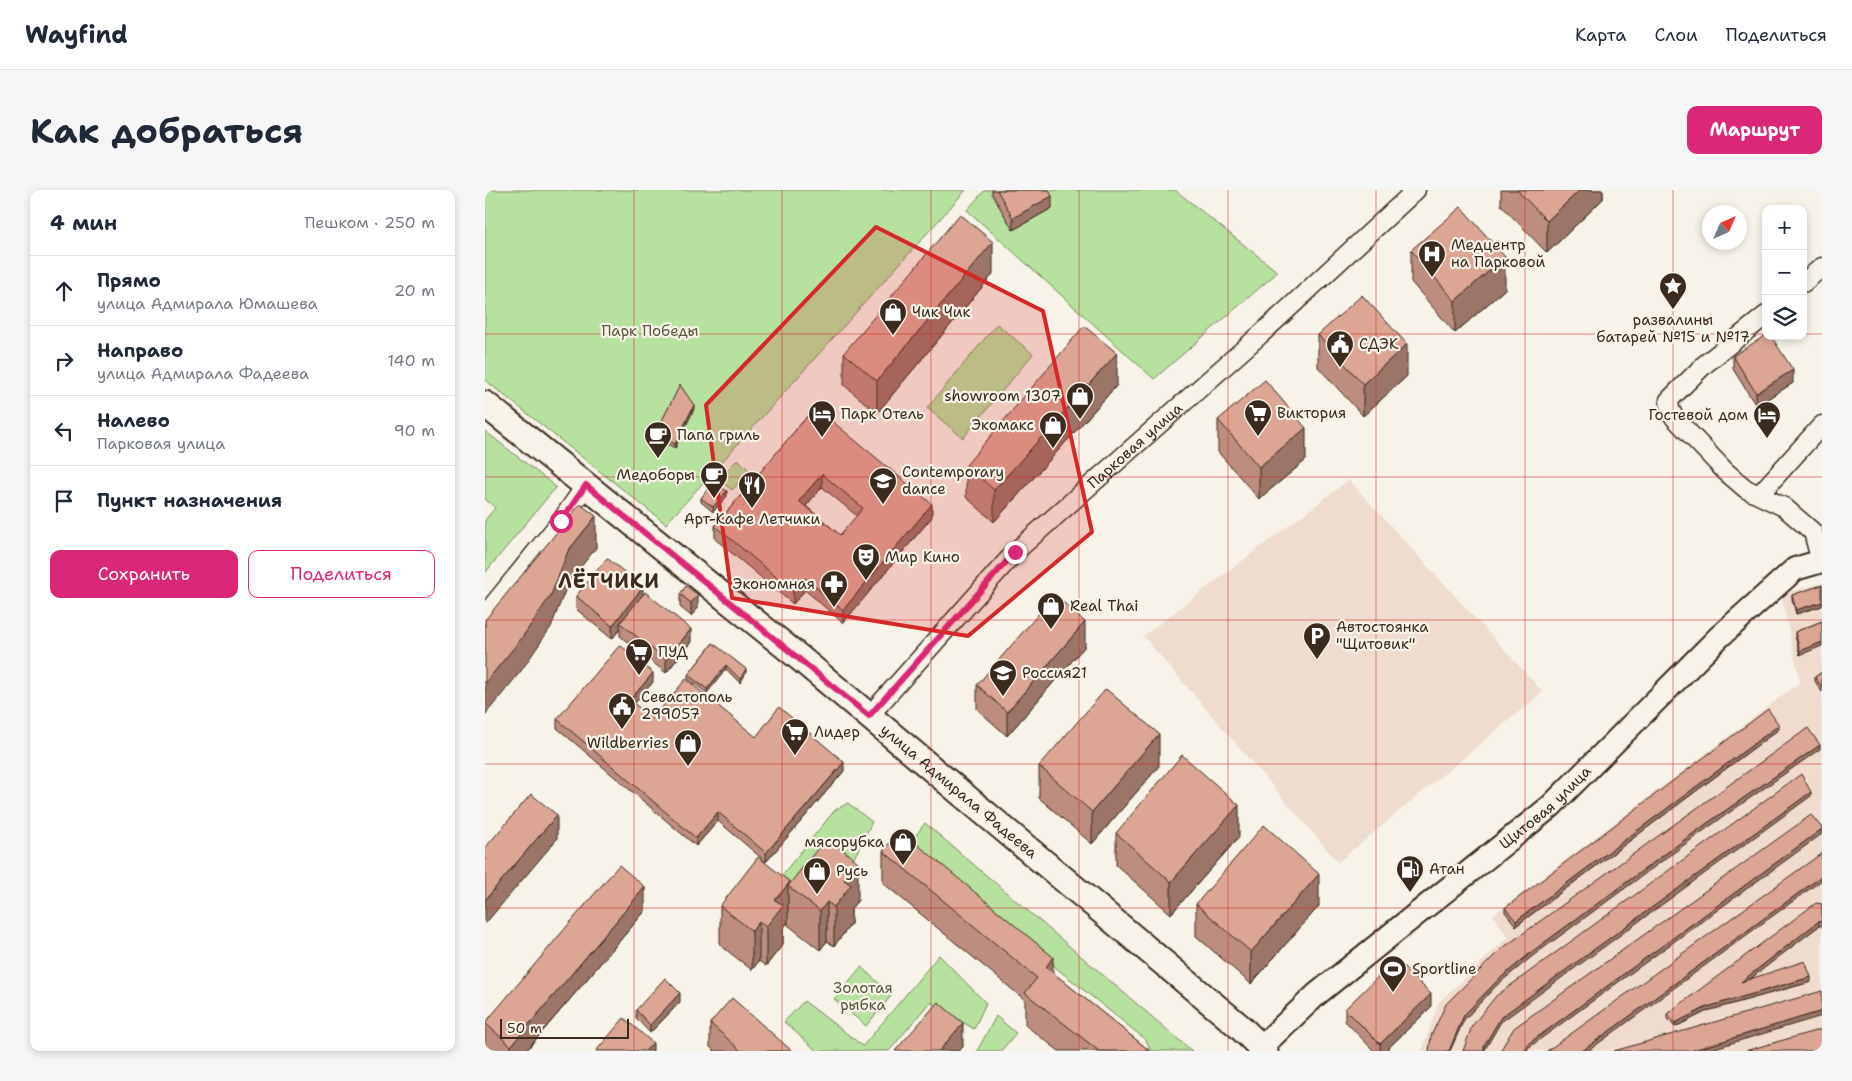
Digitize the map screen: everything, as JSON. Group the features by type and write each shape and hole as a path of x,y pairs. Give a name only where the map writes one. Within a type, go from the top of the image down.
{"main road":[{"name":"улица Адмирала Фадеева","path":"485,404 869,716 1263,1049"}],"street":[{"name":"Парковая улица","path":"869,716 1015,552 1261,334 1416,190"},
{"path":"1807,280 1822,267"},
{"path":"1762,318 1705,365 1669,400 1670,409 1674,417 1725,471 1747,489 1784,507 1813,532 1822,562"},
{"path":"1759,495 1822,425"},
{"path":"485,615 561,521 586,485"},
{"name":"Щитовая улица","path":"1263,1049 1298,1009 1551,806 1719,637 1795,569 1822,562"}],"highlighted area":[{"path":"876,227 1043,311 1092,532 968,636 732,598 706,405"}],"shaded area":[{"path":"1349,480 1543,692 1338,862 1143,636"},
{"path":"1822,583 1822,1051 1422,1051 1438,1003 1508,937 1493,915 1800,682 1781,594"}],"green space":[{"name":"Парк Победы","path":"485,190 966,190 666,524 485,380"},
{"path":"985,190 1175,190 1278,272 1154,379 967,210"},
{"path":"997,324 1033,354 963,438 927,408"},
{"path":"485,431 556,487 485,573 485,520 495,508 485,499"},
{"path":"738,459 750,471 732,490 718,479"},
{"path":"848,803 872,822 854,858 829,838 787,890 777,881 835,810"},
{"path":"925,823 1192,1051 1151,1051 1146,1040 1055,967 1046,951 911,842"},
{"path":"939,955 986,1003 974,1029 930,1002 889,1051 817,1051 784,1022 804,1001 863,1046"},
{"name":"Золотая рыбка","path":"861,967 892,995 866,1026 834,999"},
{"path":"996,1016 1016,1033 1001,1051 977,1051"}],"building":[{"path":"997,190 1049,190 1052,196 1013,218"},
{"path":"1517,190 1580,190 1547,221"},
{"path":"1461,207 1505,257 1455,301 1411,250"},
{"path":"960,214 993,242 877,381 844,353"},
{"path":"1362,295 1407,344 1363,384 1318,335"},
{"path":"1084,326 1117,353 994,490 966,465"},
{"path":"1762,338 1762,340 1774,340 1793,370 1756,393 1733,356"},
{"path":"1265,380 1306,428 1259,467 1218,420"},
{"path":"680,385 694,405 675,444 655,434"},
{"path":"815,407 932,504 843,610 805,578 793,591 715,526","holes":["822,474 863,508 840,535 799,501"]},
{"name":"Медоборы","path":"713,482 727,491 713,507 701,498"},
{"path":"580,504 596,516 568,551 551,595 521,639 485,683 485,620"},
{"path":"607,558 643,587 612,626 576,596"},
{"path":"1822,585 1822,602 1796,610 1792,595"},
{"path":"686,586 698,595 691,603 680,594"},
{"path":"645,592 691,629 666,660 620,623"},
{"path":"1055,595 1085,622 1007,712 977,685"},
{"path":"1822,621 1822,642 1800,651 1795,632"},
{"path":"713,643 746,669 740,679 726,665 707,689 688,675"},
{"path":"620,645 653,673 630,700 652,719 686,679 756,737 779,707 844,762 766,853 718,812 696,838 557,719"},
{"path":"1822,672 1822,688 1815,677"},
{"path":"1106,689 1159,734 1092,812 1039,766"},
{"path":"1768,709 1779,725 1516,921 1505,908"},
{"path":"1808,728 1820,745 1706,824 1534,950 1497,981 1464,1015 1449,1051 1429,1051 1431,1036 1446,1004 1500,950"},
{"path":"1182,755 1239,805 1171,882 1116,833"},
{"path":"1801,774 1811,792 1501,1017 1484,1046 1484,1051 1463,1051 1472,1026 1496,996"},
{"path":"531,794 557,815 485,900 485,848"},
{"path":"1811,815 1822,829 1528,1044 1524,1051 1500,1051 1514,1028"},
{"path":"1264,825 1319,874 1251,952 1196,904"},
{"path":"900,830 1053,957 1046,967 1150,1051 1099,1051 1025,993 1037,978 883,851"},
{"path":"827,837 858,862 844,880 851,885 834,907 827,902 820,911 788,886"},
{"path":"1822,853 1822,876 1582,1051 1547,1051"},
{"path":"758,857 790,882 775,900 783,905 766,927 759,922 752,931 720,906"},
{"path":"619,865 645,887 511,1046 485,1023"},
{"path":"1816,903 1822,904 1822,922 1819,921 1741,982 1805,961 1811,977 1707,1007 1675,1023 1667,1014"},
{"path":"1396,959 1431,994 1380,1044 1345,1009"},
{"path":"665,978 680,993 650,1025 636,1010"},
{"path":"1822,991 1822,1011 1690,1051 1614,1051"},
{"path":"732,998 792,1051 741,1051 710,1023"},
{"path":"938,1002 963,1023 939,1051 895,1051"},
{"path":"624,1018 653,1043 645,1051 596,1051"},
{"path":"1822,1029 1822,1051 1745,1051"}],"place":[{"name":"Медцентр на Парковой","path":"1432,278"},
{"name":"развалины батарей №15 и №17","path":"1673,310"},
{"name":"Чик Чик","path":"893,336"},
{"name":"СДЭК","path":"1340,368"},
{"name":"showroom 1307","path":"1080,420"},
{"name":"Виктория","path":"1258,437"},
{"name":"Парк Отель","path":"822,438"},
{"name":"Гостевой дом","path":"1767,439"},
{"name":"Экомакс","path":"1053,449"},
{"name":"Папа гриль","path":"658,459"},
{"name":"Медоборы","path":"714,499"},
{"name":"Contemporary dance","path":"883,505"},
{"name":"Арт-Кафе Летчики","path":"752,509"},
{"name":"Мир Кино","path":"866,581"},
{"name":"Экономная","path":"834,608"},
{"name":"Real Thai","path":"1051,630"},
{"name":"Автостоянка \"Щитовик\"","path":"1317,660"},
{"name":"ПУД","path":"639,676"},
{"name":"Россия21","path":"1003,697"},
{"name":"Севастополь 299057","path":"622,730"},
{"name":"Лидер","path":"795,756"},
{"name":"Wildberries","path":"688,767"},
{"name":"мясорубка","path":"903,866"},
{"name":"Атан","path":"1410,893"},
{"name":"Русь","path":"817,895"},
{"name":"Sportline","path":"1393,993"}],"district":[{"name":"ЛЁТЧИКИ","path":"609,581"}],"route":[{"path":"561,521 586,485 869,716 1015,552"}]}
